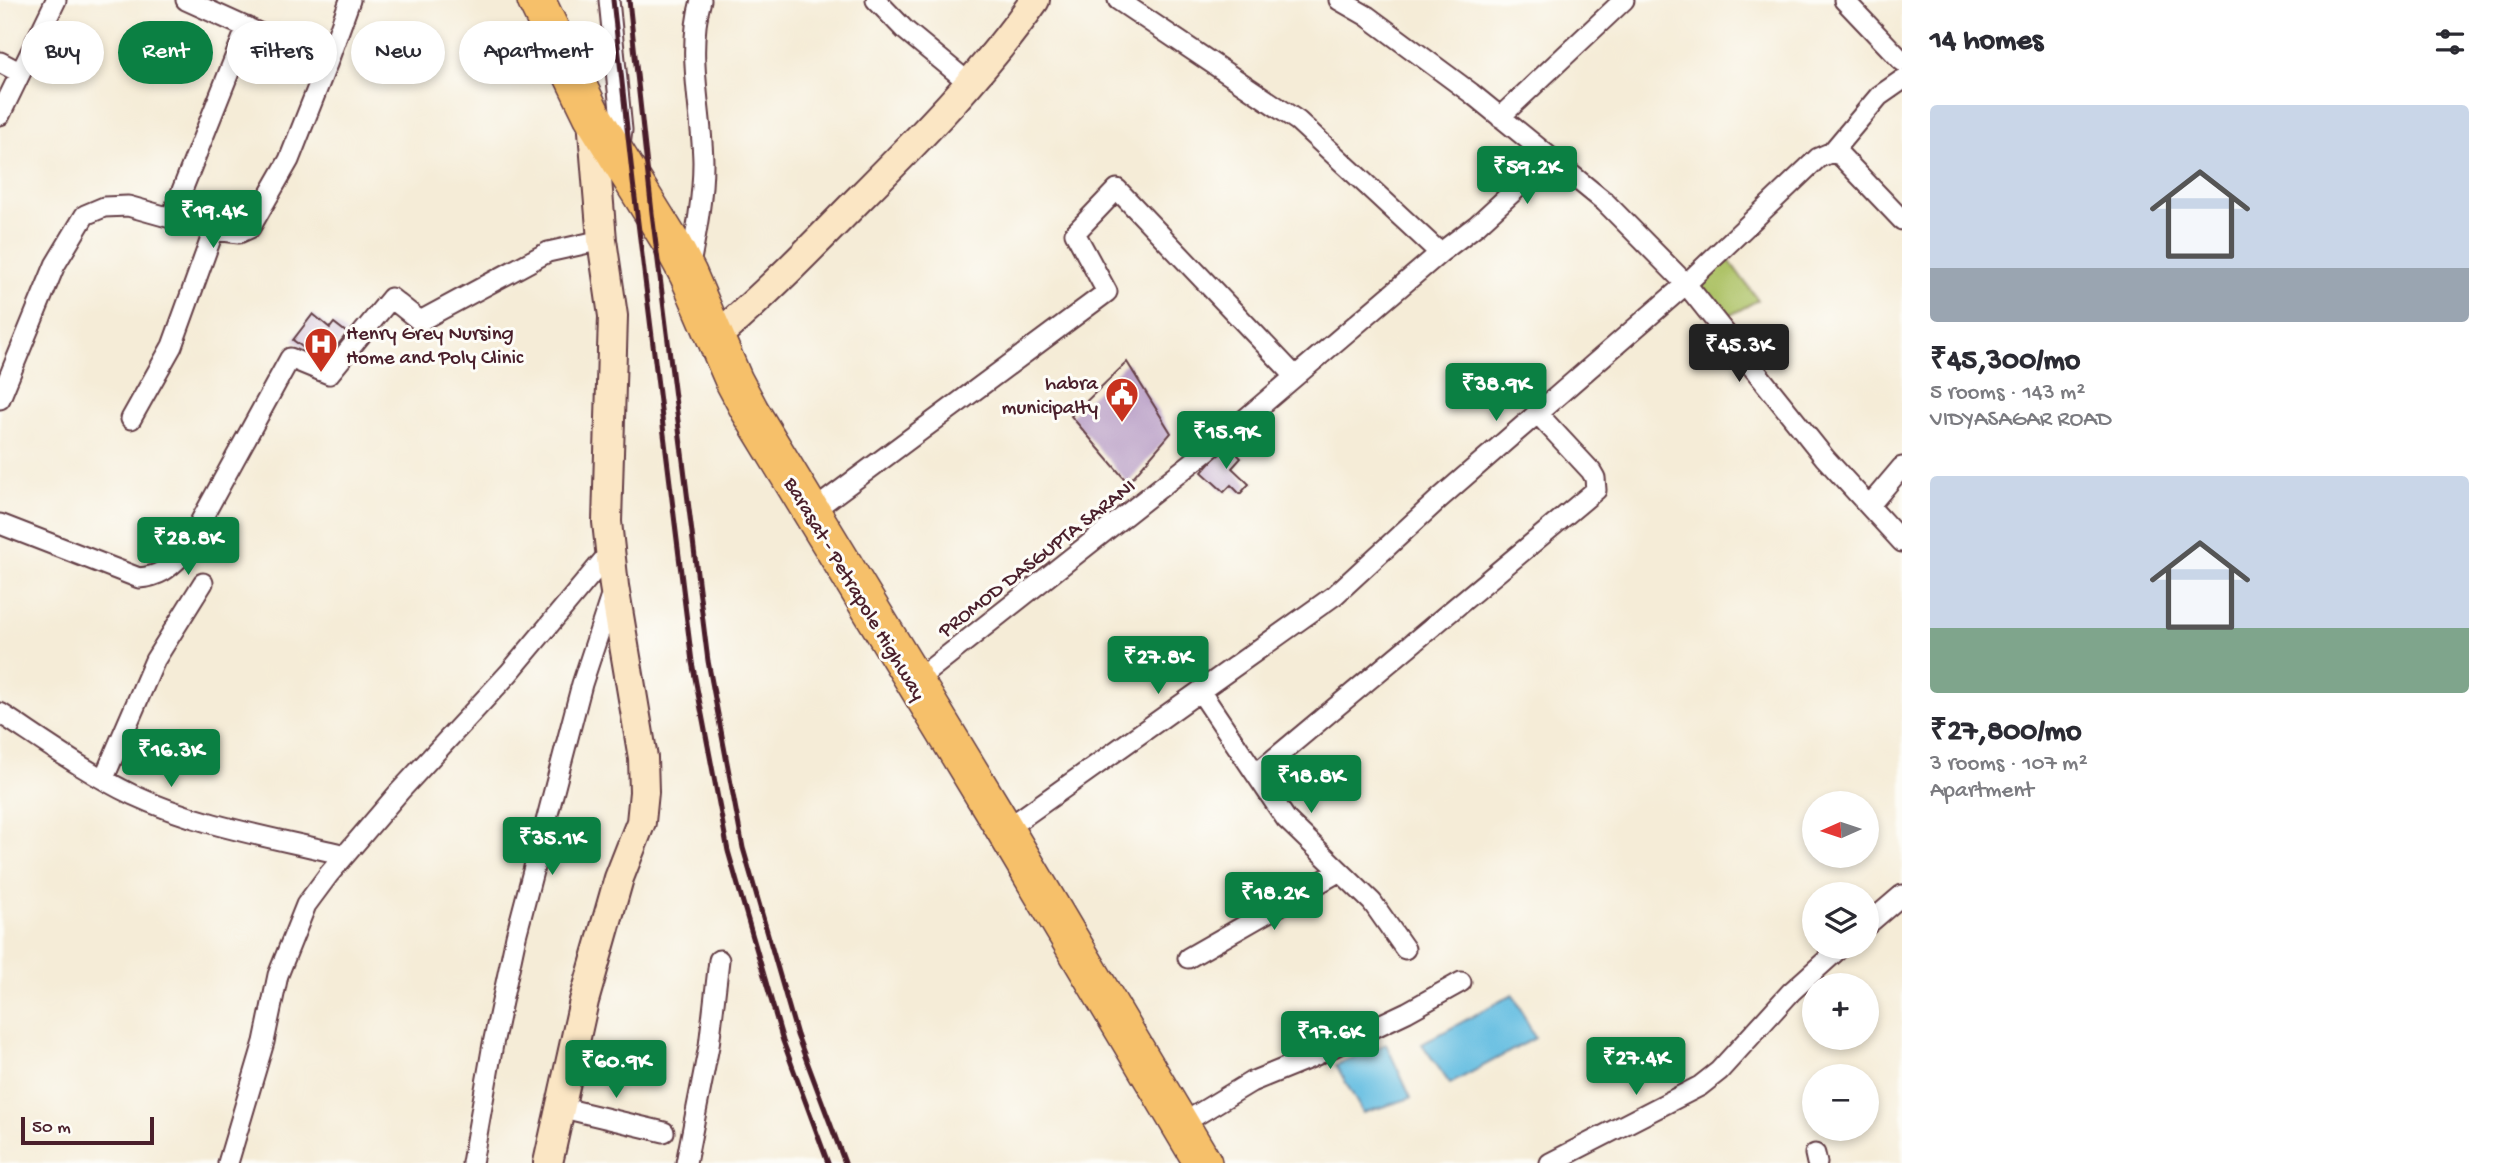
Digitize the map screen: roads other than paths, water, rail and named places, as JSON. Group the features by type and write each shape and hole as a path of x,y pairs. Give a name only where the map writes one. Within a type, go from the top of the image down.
{"highway":[{"name":"Barasat - Petrapole Highway","path":"537,0 592,115 688,274 739,391 1203,1163"}],"main road":[{"path":"716,337 761,298 908,150 1008,39 1035,0"},
{"path":"548,1163 584,1001 615,890 642,812 643,758 614,586 607,522 613,316 602,240 592,115"}],"street":[{"path":"0,115 57,0"},
{"path":"186,0 233,21"},
{"path":"337,36 350,0"},
{"path":"609,0 622,130 618,159"},
{"path":"688,274 702,194 703,160 694,52 701,0"},
{"path":"876,0 905,30 969,83"},
{"path":"1118,0 1298,121 1440,253"},
{"path":"1339,0 1367,16 1500,117 1605,202 1686,284 1825,458 1902,542"},
{"path":"1500,117 1624,0"},
{"path":"1844,0 1902,61"},
{"path":"0,62 19,72"},
{"path":"171,218 227,77"},
{"path":"1005,830 1335,595 1440,498 1686,284 1818,158 1832,152 1879,96 1902,80"},
{"path":"0,399 55,265 86,215 104,207 128,206 214,230 239,233 250,228 289,160 319,84"},
{"path":"1832,152 1849,163 1902,220"},
{"name":"PROMOD DASGUPTA SARANI","path":"914,682 1217,443 1440,253 1477,225 1550,158"},
{"path":"810,513 1107,292 1075,233 1118,189 1295,376"},
{"path":"131,419 172,346 214,230"},
{"path":"0,524 139,578 155,577 166,571 181,555 290,358 329,374 391,299 420,321 548,252 602,240"},
{"path":"1257,774 1596,490 1591,471 1538,414"},
{"path":"1868,506 1902,467"},
{"path":"228,1163 264,1042 278,975 306,905 345,855 516,664 610,552"},
{"path":"104,778 155,660 203,583"},
{"path":"472,1163 516,936 582,684 614,586"},
{"path":"1200,691 1286,819 1380,911 1405,949"},
{"path":"0,713 132,794 172,811 345,855"},
{"path":"1188,958 1340,871"},
{"path":"1879,915 1902,895"},
{"path":"1550,1163 1700,1086 1719,1071 1791,992 1828,959"},
{"path":"686,1163 709,1046 719,960"},
{"path":"1180,1125 1251,1082 1310,1058 1407,1012 1461,982"},
{"path":"559,1107 664,1132"}],"water":[{"path":"1513,994 1535,1038 1450,1084 1422,1044"},
{"path":"1386,1044 1411,1098 1363,1113 1336,1065"}],"railway":[{"path":"613,0 692,662 728,851 783,1041 828,1163"},
{"path":"629,0 652,213 708,661 743,848 797,1035 845,1163"}],"place":[{"name":"Henry Grey Nursing Home and Poly Clinic","path":"321,374"},
{"name":"habra municipalty","path":"1122,424"}]}
